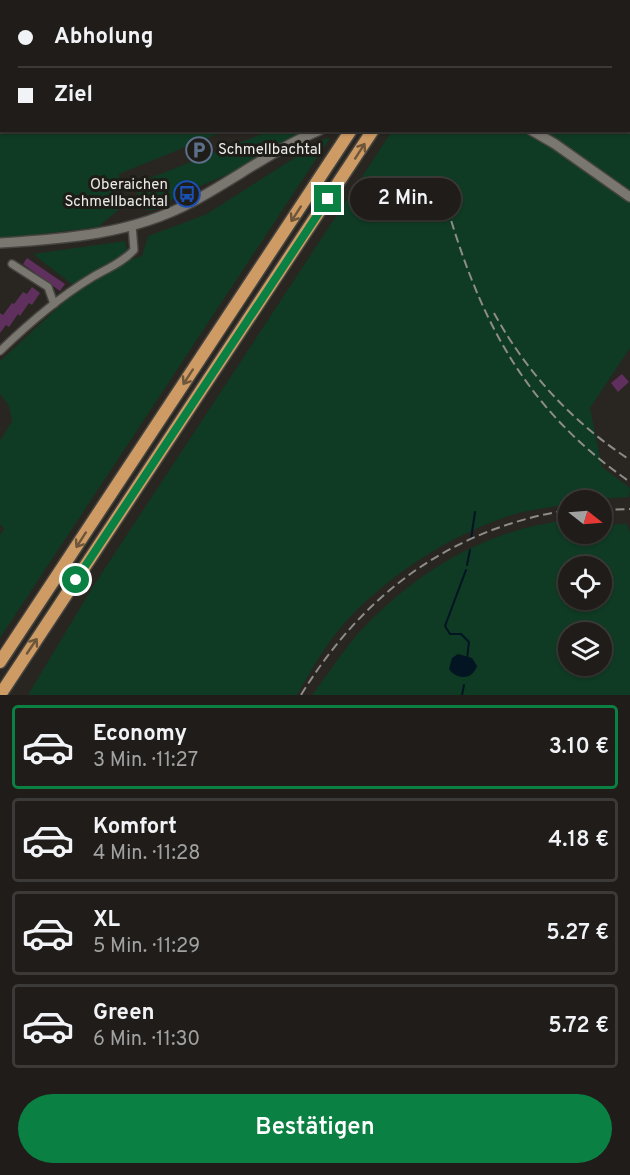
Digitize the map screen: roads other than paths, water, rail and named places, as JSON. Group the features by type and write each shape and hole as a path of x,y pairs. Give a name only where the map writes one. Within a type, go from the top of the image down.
{"highway":[{"path":"0,662 350,132"},
{"path":"0,695 372,132"}],"main road":[{"path":"0,243 68,238 159,217 192,202 278,150 316,132"},
{"path":"534,132 628,193"}],"street":[{"path":"0,351 54,304 91,278 128,257 134,250 132,225"},
{"path":"12,264 48,287 54,304"}],"water":[{"path":"458,654 472,658 477,666 469,676 461,677 449,669 452,658"}],"waterway":[{"path":"471,539 475,512"},
{"path":"467,565 470,550"},
{"path":"466,570 445,626 450,634 461,634 469,642 467,659"},
{"path":"462,695 464,685"}],"railway":[{"path":"440,182 469,272 486,313 506,351 530,387 558,420 591,452 630,482"},
{"path":"494,313 521,356 553,395 570,413 630,460"},
{"path":"612,510 630,509"},
{"path":"301,695 325,659 352,626 382,597 413,572 448,550 485,533 525,519 558,512"}],"place":[{"name":"Schmellbachtal","path":"199,150"},
{"name":"Oberaichen Schmellbachtal","path":"187,194"}]}
